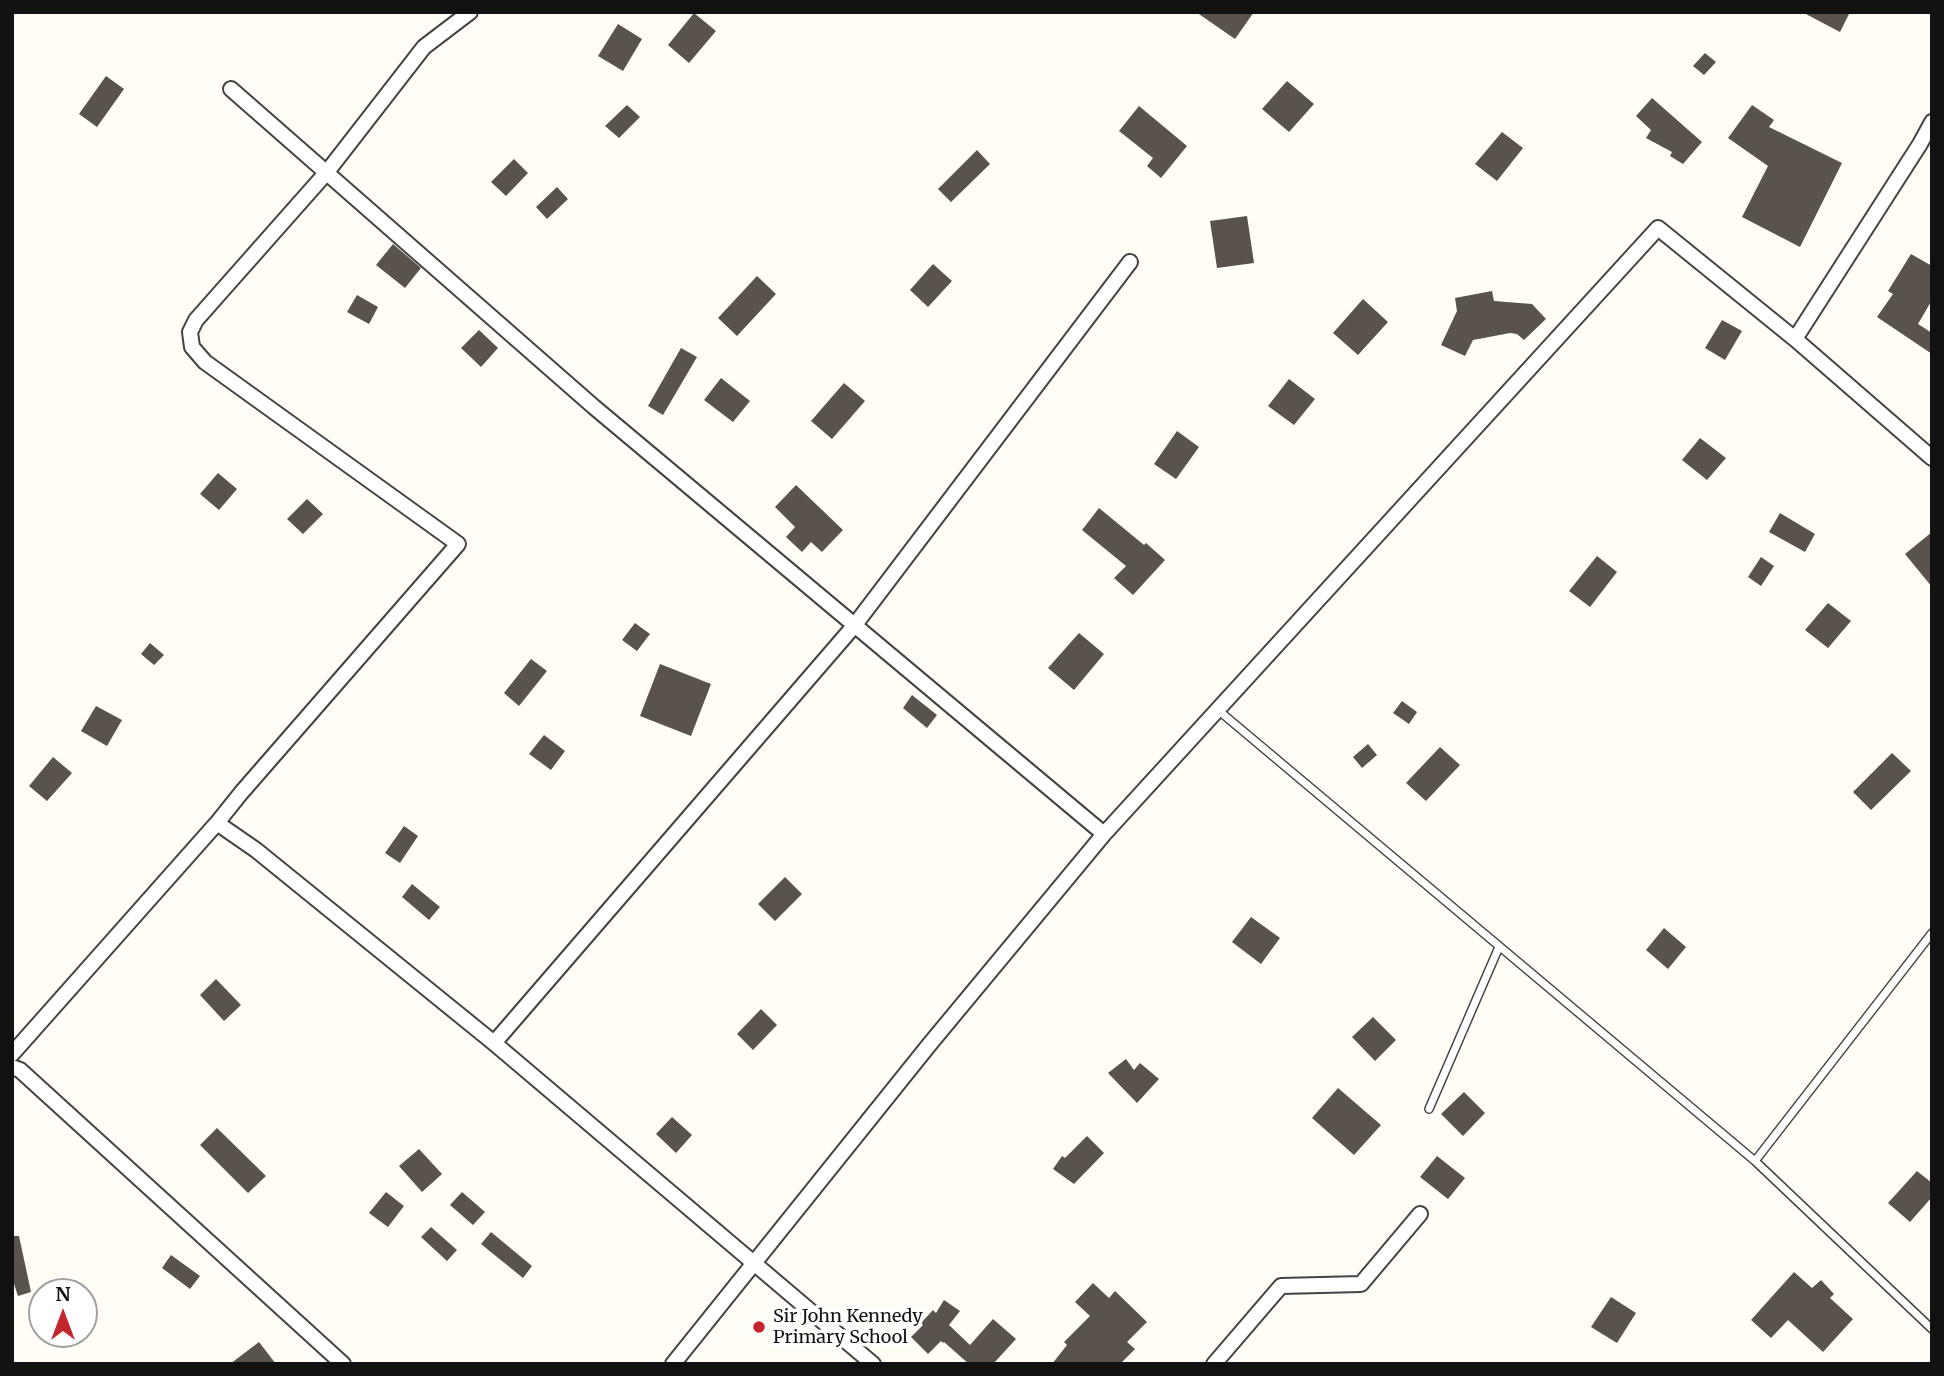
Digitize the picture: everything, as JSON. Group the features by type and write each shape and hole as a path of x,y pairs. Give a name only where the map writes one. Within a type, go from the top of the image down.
{"street":[{"path":"12,1054 218,823 241,793 458,544 205,362 192,347 190,332 196,320 327,172 424,47 470,12"},
{"path":"231,89 594,407 1104,834"},
{"path":"1795,339 1932,122"},
{"path":"673,1364 929,1045 1104,834 1658,228 1795,339 1932,458"},
{"path":"494,1043 854,626 1130,262"},
{"path":"218,823 256,850 494,1043 873,1364"},
{"path":"12,1067 20,1070 343,1364"},
{"path":"1214,1364 1281,1286 1361,1284 1420,1213"}],"lane":[{"path":"1217,710 1755,1161 1932,1329"},
{"path":"1755,1161 1932,933"},
{"path":"1429,1109 1499,947"}],"building":[{"path":"1196,12 1254,12 1235,39"},
{"path":"1802,12 1850,12 1840,32"},
{"path":"694,13 716,31 689,63 668,45"},
{"path":"618,24 642,39 623,71 598,56"},
{"path":"1705,53 1716,62 1704,75 1693,66"},
{"path":"106,76 124,89 97,127 79,114"},
{"path":"1287,81 1314,104 1289,132 1262,109"},
{"path":"1652,98 1702,142 1683,164 1670,156 1672,152 1646,138 1651,130 1636,116"},
{"path":"627,105 640,117 619,138 605,126"},
{"path":"1752,105 1774,120 1769,127 1842,163 1800,247 1742,217 1768,166 1728,138"},
{"path":"1139,106 1187,146 1161,178 1147,166 1153,158 1119,131"},
{"path":"1502,132 1523,148 1497,181 1475,164"},
{"path":"977,150 990,164 951,202 938,189"},
{"path":"514,159 528,173 506,196 491,182"},
{"path":"557,187 568,199 547,219 536,207"},
{"path":"1247,216 1254,263 1217,268 1210,221"},
{"path":"393,244 421,268 405,288 376,265"},
{"path":"1911,254 1932,266 1932,300 1918,324 1932,333 1932,354 1877,317 1893,294 1888,291"},
{"path":"933,264 952,281 928,307 910,290"},
{"path":"757,276 776,294 737,336 718,318"},
{"path":"1492,291 1494,301 1532,304 1546,319 1524,340 1517,334 1510,333 1473,340 1465,356 1441,345 1457,311 1455,298"},
{"path":"357,295 378,307 369,324 347,312"},
{"path":"1363,299 1388,322 1358,355 1333,333"},
{"path":"1722,320 1742,331 1725,360 1705,348"},
{"path":"479,330 498,348 481,367 461,348"},
{"path":"681,348 697,357 663,415 648,406"},
{"path":"721,378 750,401 733,422 704,400"},
{"path":"1289,379 1315,399 1294,425 1268,406"},
{"path":"844,383 865,401 832,439 811,421"},
{"path":"1177,431 1199,447 1176,479 1154,464"},
{"path":"1700,438 1726,458 1707,480 1682,460"},
{"path":"218,473 237,489 219,510 200,494"},
{"path":"796,485 843,530 822,552 811,542 802,552 786,537 795,527 775,507"},
{"path":"307,499 323,514 303,534 287,519"},
{"path":"1099,508 1165,560 1133,595 1114,578 1126,566 1082,530"},
{"path":"1780,513 1815,534 1805,552 1769,532"},
{"path":"1932,532 1932,587 1905,554"},
{"path":"1597,556 1617,572 1590,607 1569,591"},
{"path":"1761,557 1774,566 1761,586 1748,577"},
{"path":"1828,603 1851,621 1828,648 1805,630"},
{"path":"635,623 650,634 637,651 622,640"},
{"path":"1079,633 1104,654 1074,690 1048,668"},
{"path":"150,643 164,655 154,665 141,654"},
{"path":"531,659 547,671 519,706 504,693"},
{"path":"660,664 711,684 691,736 640,716"},
{"path":"912,695 937,715 927,728 903,708"},
{"path":"1402,701 1417,712 1409,724 1393,713"},
{"path":"96,706 122,720 107,746 81,731"},
{"path":"544,735 565,751 551,770 529,754"},
{"path":"1368,744 1377,755 1362,768 1353,757"},
{"path":"1440,747 1460,765 1426,801 1406,783"},
{"path":"1892,753 1911,771 1871,810 1853,792"},
{"path":"53,757 72,773 47,801 29,786"},
{"path":"404,826 418,836 400,863 385,853"},
{"path":"785,877 802,894 775,921 758,904"},
{"path":"412,884 440,907 429,920 402,897"},
{"path":"1251,917 1280,938 1261,964 1232,942"},
{"path":"1664,928 1686,947 1668,969 1646,950"},
{"path":"216,979 241,1005 224,1021 200,995"},
{"path":"761,1009 777,1025 753,1050 737,1034"},
{"path":"1373,1017 1396,1040 1375,1061 1352,1037"},
{"path":"1126,1059 1134,1070 1140,1063 1159,1079 1137,1103 1108,1073"},
{"path":"1338,1088 1381,1125 1354,1155 1312,1118"},
{"path":"1464,1092 1485,1113 1463,1136 1441,1114"},
{"path":"672,1117 692,1135 676,1153 656,1134"},
{"path":"217,1128 266,1176 248,1193 200,1145"},
{"path":"1087,1136 1104,1153 1074,1184 1053,1169 1062,1156 1065,1158"},
{"path":"419,1149 442,1174 422,1192 399,1166"},
{"path":"1437,1156 1465,1178 1448,1199 1420,1177"},
{"path":"1917,1171 1932,1183 1932,1197 1910,1222 1888,1203"},
{"path":"386,1192 404,1206 388,1227 369,1213"},
{"path":"462,1192 485,1212 473,1225 450,1205"},
{"path":"431,1227 457,1250 447,1261 421,1237"},
{"path":"491,1232 532,1266 523,1278 481,1244"},
{"path":"12,1236 19,1236 28,1278 28,1293 18,1296 12,1278"},
{"path":"171,1255 200,1276 190,1289 162,1268"},
{"path":"1794,1272 1812,1288 1821,1280 1834,1294 1830,1298 1853,1319 1823,1352 1788,1320 1771,1338 1751,1320"},
{"path":"1093,1283 1109,1298 1115,1291 1147,1322 1127,1342 1135,1349 1120,1364 1052,1364 1067,1345 1064,1342 1090,1316 1075,1302"},
{"path":"1611,1297 1636,1313 1617,1343 1591,1327"},
{"path":"944,1300 960,1311 949,1325 970,1345 993,1319 1016,1339 993,1364 969,1364 941,1341 928,1354 911,1337 933,1310 936,1313"},
{"path":"259,1342 276,1364 230,1364"}],"place":[{"name":"Sir John Kennedy Primary School","path":"759,1327"}]}
